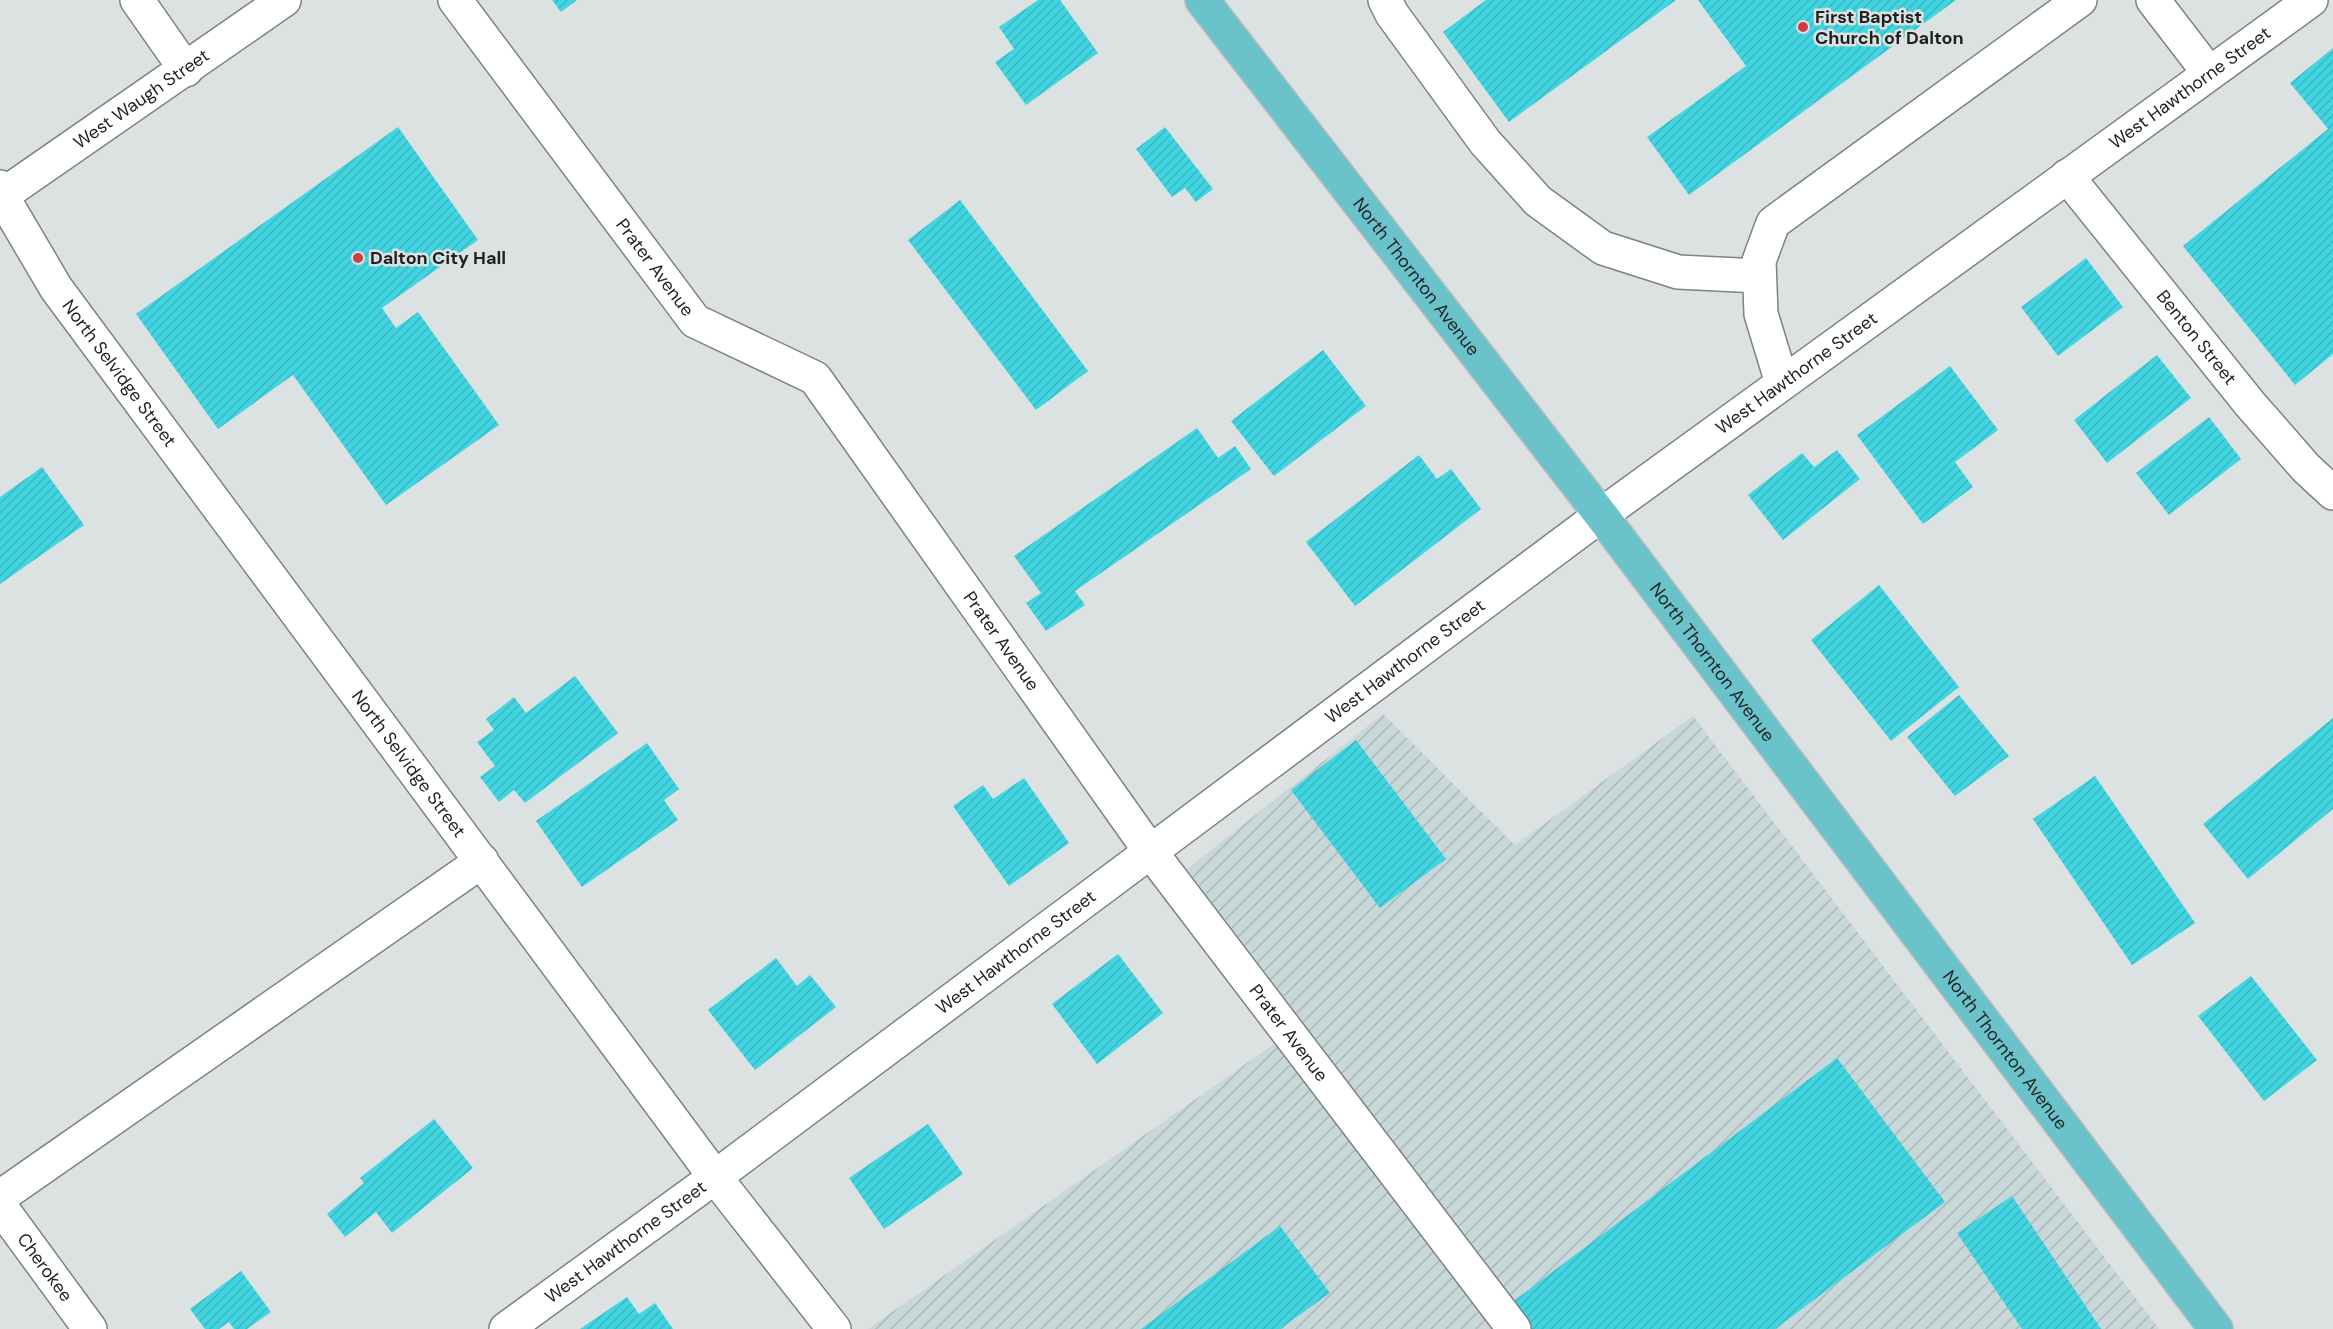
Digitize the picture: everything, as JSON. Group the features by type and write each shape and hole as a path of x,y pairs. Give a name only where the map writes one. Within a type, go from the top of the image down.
{"main road":[{"name":"North Thornton Avenue","path":"1202,0 1601,515 2216,1329"}],"street":[{"path":"137,0 186,70"},
{"name":"West Waugh Street","path":"1,194 186,70 284,0"},
{"name":"Prater Avenue","path":"455,0 695,321 815,378 1150,851 1514,1329"},
{"path":"1385,0 1392,14 1485,142 1538,201 1603,248 1678,272 1759,276"},
{"path":"1782,383 1761,314 1759,261 1773,224 2080,0"},
{"name":"West Hawthorne Street","path":"506,1329 716,1177 1601,515 2311,0"},
{"path":"2161,3 2209,73"},
{"name":"Benton Street","path":"2067,176 2250,404 2306,468 2333,493"},
{"name":"North Selvidge Street","path":"1,194 56,288 716,1177 834,1329"},
{"path":"0,1197 482,861"},
{"name":"Cherokee","path":"0,1206 90,1329"}],"shaded area":[{"path":"1383,714 1515,845 1693,716 2159,1329 868,1329 1304,1023 1187,869"}],"building":[{"path":"552,0 577,0 561,12"},
{"path":"1038,0 1060,0 1098,53 1026,105 995,62 1014,49 999,27"},
{"path":"1486,0 1676,0 1509,122 1443,32"},
{"path":"1698,0 1956,0 1689,195 1647,137 1746,66"},
{"path":"2333,48 2333,354 2295,385 2183,246 2328,129 2290,83"},
{"path":"398,127 478,240 382,308 396,328 418,312 499,425 386,505 293,375 218,429 136,314"},
{"path":"1165,127 1213,189 1196,202 1185,188 1172,197 1136,149"},
{"path":"960,200 1088,371 1036,410 908,240"},
{"path":"2086,258 2123,307 2058,356 2021,307"},
{"path":"1323,350 1366,406 1274,476 1231,421"},
{"path":"2157,355 2191,398 2107,463 2074,420"},
{"path":"1950,366 1998,430 1955,462 1973,487 1923,524 1857,435"},
{"path":"2209,417 2241,459 2169,515 2136,473"},
{"path":"1197,428 1218,458 1235,446 1251,469 1075,591 1085,605 1046,631 1026,603 1041,593 1014,556"},
{"path":"1837,450 1860,479 1783,540 1748,495 1802,453 1814,467"},
{"path":"1419,455 1437,479 1451,469 1481,509 1355,606 1306,542"},
{"path":"42,467 84,525 0,584 0,497"},
{"path":"1879,585 1959,687 1891,741 1811,640"},
{"path":"575,676 618,733 525,803 514,790 499,802 480,777 495,766 477,742 494,730 486,719 514,697 526,713"},
{"path":"1959,695 2009,756 1955,796 1907,737"},
{"path":"2333,718 2333,809 2248,879 2203,824"},
{"path":"1356,740 1446,859 1380,908 1291,790"},
{"path":"647,743 679,789 664,800 678,820 582,887 536,821"},
{"path":"2095,776 2195,923 2132,965 2033,819"},
{"path":"1024,778 1069,843 1009,886 953,806 983,785 993,799"},
{"path":"1118,954 1163,1013 1097,1064 1052,1004"},
{"path":"776,958 797,986 810,975 836,1007 755,1070 708,1010"},
{"path":"2251,976 2317,1060 2264,1101 2198,1016"},
{"path":"1837,1058 1945,1202 1775,1329 1518,1329 1503,1309"},
{"path":"434,1119 473,1168 392,1233 376,1212 345,1237 327,1214 364,1183 360,1178"},
{"path":"928,1124 963,1174 884,1229 849,1178"},
{"path":"2012,1196 2101,1329 2022,1329 1957,1233"},
{"path":"1280,1226 1330,1293 1280,1329 1141,1329"},
{"path":"241,1271 271,1312 247,1329 234,1329 229,1322 219,1329 205,1329 190,1309"},
{"path":"627,1297 639,1314 655,1303 673,1329 580,1329"}],"place":[{"name":"First Baptist Church of Dalton","path":"1803,27"},
{"name":"Dalton City Hall","path":"358,258"}]}
